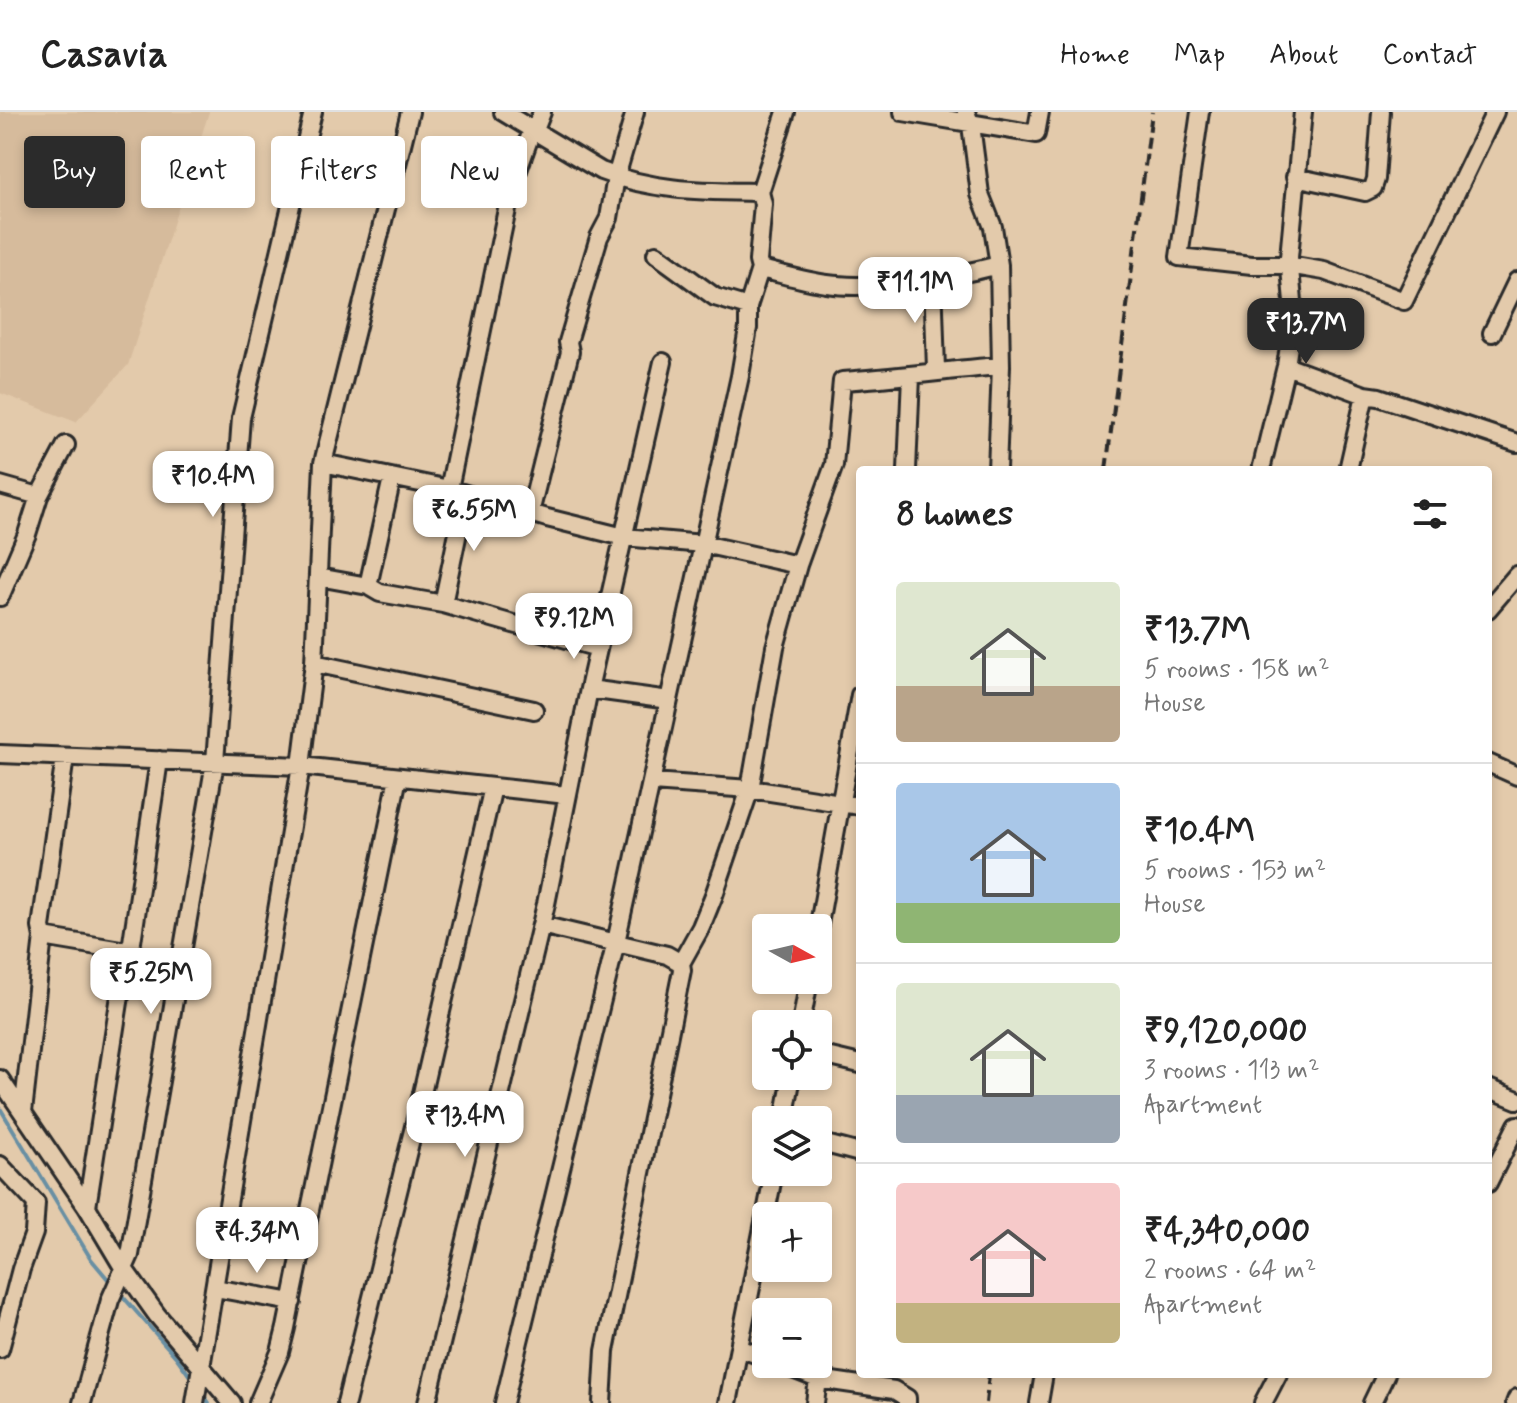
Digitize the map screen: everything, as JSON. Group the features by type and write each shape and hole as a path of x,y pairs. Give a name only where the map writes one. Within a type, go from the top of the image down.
{"street":[{"path":"82,1403 110,1300 130,1255 215,762 241,418 313,112"},
{"path":"198,1387 301,766 314,663 323,463 410,112"},
{"path":"503,112 616,177 672,191 760,192"},
{"path":"449,489 511,190 542,112"},
{"path":"530,513 570,352 568,342 599,237 609,218 616,177 635,112"},
{"path":"504,1403 652,782 740,376 748,328 748,307 760,269 763,204 760,192 786,112"},
{"path":"903,112 969,118 1036,134 1040,112"},
{"path":"1200,112 1179,257 1252,265 1289,265 1324,271 1404,301 1495,112"},
{"path":"1262,466 1286,366 1294,313 1289,265 1303,112"},
{"path":"1295,177 1365,192 1373,188 1381,112"},
{"path":"969,118 980,194 993,227 999,265 1001,366 997,466"},
{"path":"656,254 715,297 748,307"},
{"path":"760,269 828,284 860,285 953,277 999,265"},
{"path":"933,278 936,370"},
{"path":"1492,333 1517,281"},
{"path":"427,1403 541,925 589,689 663,362"},
{"path":"602,1403 605,1351 681,963 714,895 750,789 775,647 798,565 834,465 842,381 1001,366"},
{"path":"1286,366 1365,395 1517,443"},
{"path":"907,466 911,376"},
{"path":"1349,466 1365,395"},
{"path":"0,597 27,534 39,496 66,445"},
{"path":"323,463 449,489 624,537 703,544 798,565"},
{"path":"368,586 392,478"},
{"path":"0,485 39,496"},
{"path":"443,604 466,494"},
{"path":"1492,602 1517,575"},
{"path":"318,577 368,586 380,593 443,604 598,648"},
{"path":"314,663 534,710"},
{"path":"589,689 669,700"},
{"path":"821,914 856,718"},
{"path":"0,754 301,766 567,795"},
{"path":"23,1112 43,937 41,927 65,757"},
{"path":"87,1207 159,760"},
{"path":"1492,765 1517,776"},
{"path":"258,1403 280,1352 292,1302 398,777"},
{"path":"652,782 750,789 856,806"},
{"path":"346,1403 493,787"},
{"path":"541,925 667,955 681,963"},
{"path":"43,937 127,951"},
{"path":"832,1057 856,1063"},
{"path":"0,1079 87,1207 122,1275 198,1387 232,1403"},
{"path":"1492,1089 1516,1098"},
{"path":"1492,1175 1517,1125"},
{"path":"832,1146 856,1152"},
{"path":"0,1165 36,1203 34,1233 0,1349"},
{"path":"728,1403 771,1186"},
{"path":"215,1288 292,1302"},
{"path":"739,1348 752,1353"},
{"path":"1039,1403 1043,1378"},
{"path":"1263,1403 1276,1378"},
{"path":"1372,1403 1384,1378"},
{"path":"815,1403 818,1379 894,1390 907,1398 907,1403"}],"shaded area":[{"path":"0,112 209,112 201,136 141,136 141,208 178,208 128,365 76,422 0,393"}],"waterway":[{"path":"0,1108 91,1259 112,1284"},
{"path":"118,1291 192,1379"},
{"path":"202,1393 209,1403"}],"railway":[{"path":"1107,466 1152,112"},
{"path":"986,1403 989,1378"}]}
